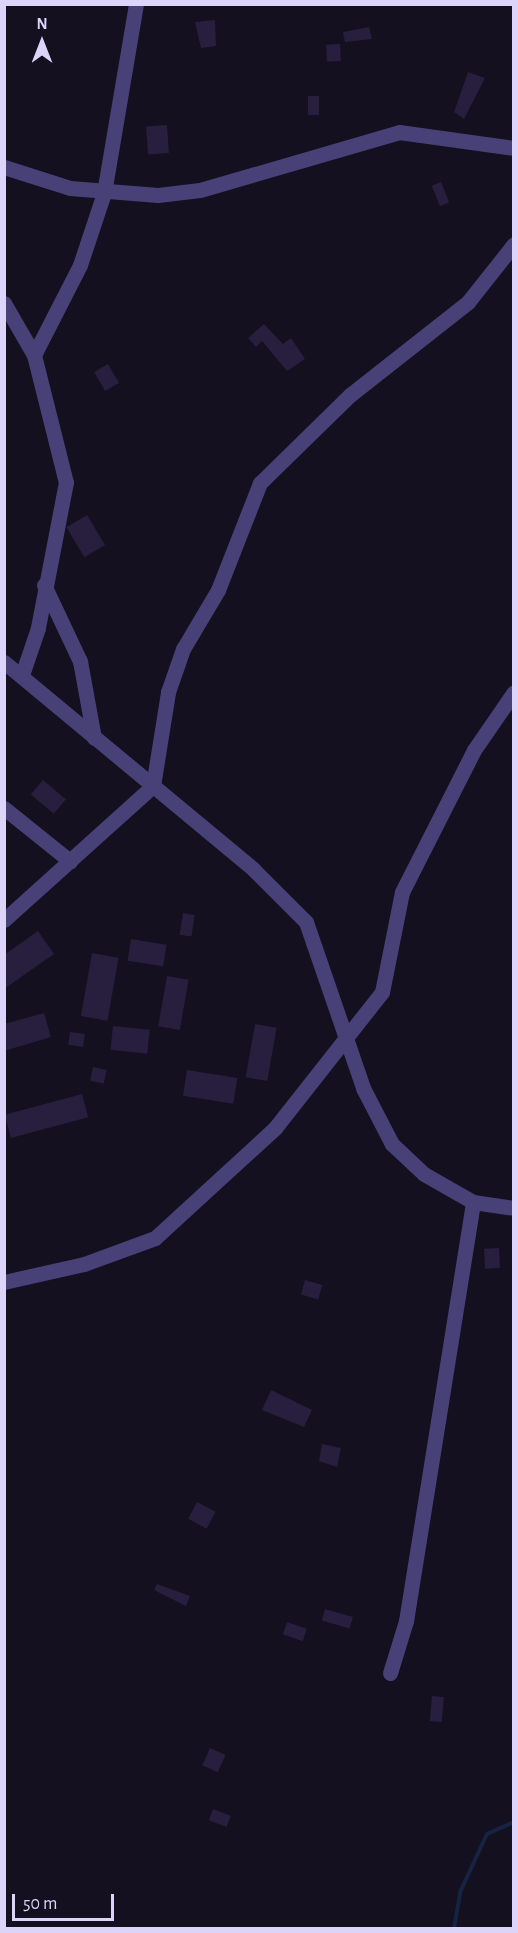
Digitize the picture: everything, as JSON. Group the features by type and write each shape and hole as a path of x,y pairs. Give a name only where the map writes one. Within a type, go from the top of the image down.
{"street":[{"path":"34,354 80,265 104,193 136,4"},
{"path":"4,167 104,193 200,190 399,132 513,148"},
{"path":"4,920 153,786 168,692 183,649 218,590 260,483 350,395 468,302 513,244"},
{"path":"4,303 34,354 66,482 44,585 38,628 22,675"},
{"path":"44,585 80,661 94,738"},
{"path":"4,662 253,869 306,922 347,1032 363,1088 392,1144 424,1174 473,1202 513,1208"},
{"path":"4,1282 84,1264 167,1228 275,1128 347,1032 382,992 402,892 474,750 513,692"},
{"path":"4,808 70,861"},
{"path":"390,1673 406,1621 473,1202"}],"building":[{"path":"215,20 216,46 201,48 195,22"},
{"path":"369,27 372,39 345,42 343,32"},
{"path":"340,44 341,61 327,62 326,45"},
{"path":"468,72 485,78 464,119 454,112"},
{"path":"308,96 319,96 319,115 308,115"},
{"path":"167,125 169,153 148,154 146,126"},
{"path":"441,182 449,202 440,206 432,186"},
{"path":"264,324 283,344 291,338 305,359 287,371 262,341 256,347 248,338"},
{"path":"108,364 119,383 105,391 94,372"},
{"path":"87,515 105,545 84,557 66,527"},
{"path":"43,780 66,799 54,814 31,795"},
{"path":"183,913 195,915 191,937 180,935"},
{"path":"38,931 54,954 4,989 4,955"},
{"path":"131,939 167,945 163,966 128,961"},
{"path":"92,953 119,958 107,1021 81,1016"},
{"path":"167,976 189,980 180,1030 158,1026"},
{"path":"44,1013 51,1037 4,1051 4,1024"},
{"path":"255,1024 277,1028 267,1081 246,1077"},
{"path":"113,1026 150,1030 147,1054 110,1050"},
{"path":"70,1032 85,1034 83,1047 68,1045"},
{"path":"93,1067 107,1070 104,1084 90,1081"},
{"path":"187,1070 237,1078 233,1104 183,1096"},
{"path":"82,1094 88,1117 11,1138 5,1115"},
{"path":"499,1248 500,1268 485,1269 484,1249"},
{"path":"305,1280 322,1285 318,1299 301,1294"},
{"path":"271,1390 312,1410 304,1427 262,1410"},
{"path":"322,1444 341,1448 337,1467 319,1461"},
{"path":"197,1502 216,1512 207,1529 188,1519"},
{"path":"157,1584 190,1596 186,1606 154,1590"},
{"path":"325,1609 353,1617 350,1629 322,1621"},
{"path":"287,1622 307,1629 303,1641 283,1634"},
{"path":"432,1696 444,1697 442,1722 430,1721"},
{"path":"210,1748 226,1755 218,1772 202,1765"},
{"path":"213,1809 231,1816 226,1827 209,1820"}],"waterway":[{"path":"454,1928 461,1890 487,1834 514,1822"}]}
